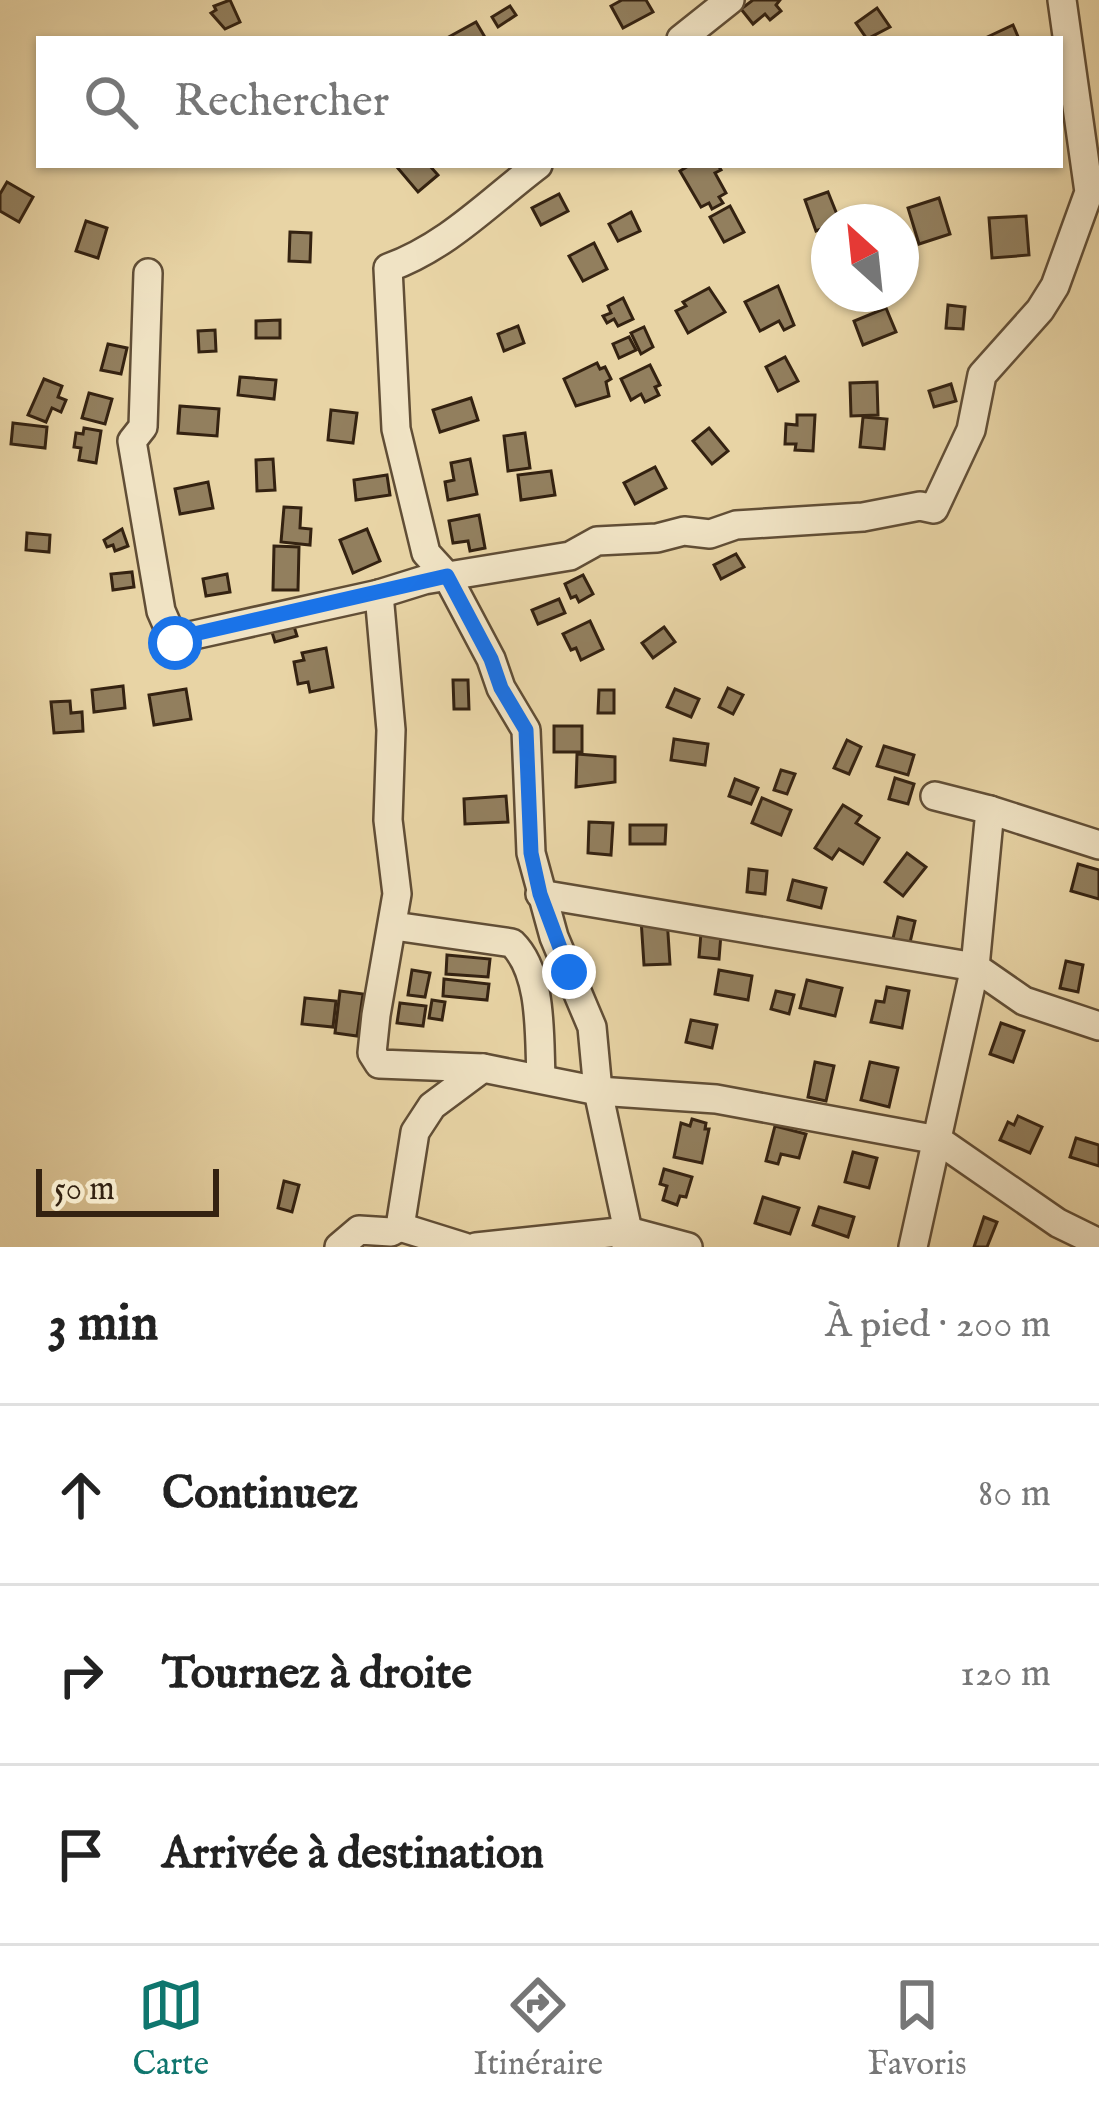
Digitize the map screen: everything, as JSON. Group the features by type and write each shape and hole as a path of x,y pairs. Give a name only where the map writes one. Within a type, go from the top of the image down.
{"street":[{"path":"685,36 730,0"},
{"path":"148,273 142,427 132,441 161,611 175,643 253,620 447,576 570,556 596,541 657,538 684,531 716,533 736,525 862,517 920,506 934,509 971,430 982,375 1040,310 1054,286 1089,192 1062,0"},
{"path":"534,168 454,236 388,268 396,429 426,553 447,576 526,730 531,853 540,894 592,1027 598,1091 627,1239"},
{"path":"380,594 391,730 388,820 397,894 376,1015 375,1060 390,1065 483,1068 598,1091 716,1099 938,1140 1058,1223 1099,1243"},
{"path":"935,796 1099,845"},
{"path":"914,1247 975,967 990,810"},
{"path":"540,894 975,967 1024,1000 1099,1026"},
{"path":"394,926 512,943 524,954 537,1008 541,1077"},
{"path":"400,1227 421,1119 483,1068"},
{"path":"339,1247 359,1231 391,1232 400,1227 464,1247"},
{"path":"476,1247 627,1239 688,1247"}],"building":[{"path":"230,0 240,22 225,29 211,13 214,6"},
{"path":"622,0 646,0 653,12 623,28 611,6"},
{"path":"753,0 780,0 776,5 781,11 770,20 765,14 753,24 741,9"},
{"path":"510,6 516,15 498,27 492,17"},
{"path":"877,8 890,27 865,36 856,23"},
{"path":"476,22 484,36 450,36"},
{"path":"1013,25 1018,36 989,36"},
{"path":"398,168 432,168 438,175 418,192"},
{"path":"720,168 715,173 726,193 719,197 723,203 712,209 709,203 701,207 680,171"},
{"path":"7,182 33,197 19,222 0,211 0,194"},
{"path":"828,192 833,204 811,204 811,217 805,200"},
{"path":"559,194 568,211 541,225 532,208"},
{"path":"939,198 950,234 919,244 919,204"},
{"path":"730,206 744,232 724,242 710,217"},
{"path":"631,212 640,231 618,241 609,224"},
{"path":"1026,216 1029,255 992,258 989,218"},
{"path":"86,221 107,228 98,258 76,251"},
{"path":"290,232 311,233 310,262 289,261"},
{"path":"594,243 607,269 583,281 569,256"},
{"path":"778,286 794,325 784,330 779,321 760,331 745,302"},
{"path":"709,288 725,312 688,333 676,311"},
{"path":"623,298 633,319 618,326 614,319 607,323 603,316 611,313 608,306"},
{"path":"948,305 965,307 963,329 946,328"},
{"path":"888,312 896,332 863,345 854,321"},
{"path":"280,320 280,338 256,338 256,321"},
{"path":"518,326 524,343 504,351 498,334"},
{"path":"644,327 653,347 641,354 631,333"},
{"path":"215,330 216,351 199,352 198,331"},
{"path":"629,337 636,350 619,358 613,344"},
{"path":"108,344 127,348 121,374 101,370"},
{"path":"785,357 798,381 778,391 766,367"},
{"path":"597,363 611,379 606,382 609,396 576,406 564,379"},
{"path":"650,365 660,385 655,387 659,395 645,402 641,394 631,400 621,379"},
{"path":"240,377 276,380 274,399 238,395"},
{"path":"44,379 62,386 58,397 66,400 61,412 52,408 46,422 28,415"},
{"path":"877,382 878,415 851,416 850,383"},
{"path":"951,384 956,401 934,407 929,391"},
{"path":"89,393 112,399 105,424 82,418"},
{"path":"471,398 478,420 440,432 433,410"},
{"path":"180,406 219,409 217,436 178,433"},
{"path":"331,410 357,413 353,443 328,440"},
{"path":"797,415 815,415 813,451 785,444 786,424 797,425"},
{"path":"863,417 887,419 884,449 860,447"},
{"path":"13,423 47,427 45,448 11,444"},
{"path":"84,428 101,431 96,463 79,460 81,448 74,447 76,433 83,434"},
{"path":"709,428 728,451 712,464 693,441"},
{"path":"525,433 530,468 508,471 504,436"},
{"path":"273,459 275,490 257,491 256,460"},
{"path":"470,459 477,494 448,500 445,482 454,480 451,463"},
{"path":"655,467 666,488 635,504 624,483"},
{"path":"551,471 555,495 521,500 518,475"},
{"path":"387,475 390,495 356,500 354,480"},
{"path":"208,482 213,508 180,514 175,489"},
{"path":"284,507 301,508 300,528 311,529 310,545 281,542"},
{"path":"479,515 485,548 470,551 468,541 453,543 449,521"},
{"path":"122,529 128,546 115,551 113,545 107,547 104,540"},
{"path":"367,529 380,561 353,573 340,540"},
{"path":"27,533 50,535 49,552 26,550"},
{"path":"274,546 299,547 298,590 273,590"},
{"path":"736,554 744,567 721,579 714,565"},
{"path":"132,572 134,587 113,590 111,574"},
{"path":"227,574 230,592 206,596 203,579"},
{"path":"583,575 593,594 579,602 576,596 571,598 565,584"},
{"path":"559,599 565,613 538,624 532,610"},
{"path":"590,621 603,649 581,660 563,634"},
{"path":"293,623 297,636 275,642 271,629"},
{"path":"664,627 675,642 653,658 642,643"},
{"path":"326,648 333,687 310,692 308,682 298,684 294,662 304,660 302,653"},
{"path":"453,680 468,680 469,709 454,709"},
{"path":"123,686 125,708 94,712 92,690"},
{"path":"728,688 743,695 733,714 719,707"},
{"path":"186,689 191,719 154,725 149,695"},
{"path":"675,689 699,699 691,717 667,707"},
{"path":"599,690 614,690 614,713 598,713"},
{"path":"70,701 71,713 82,712 83,731 54,733 51,702"},
{"path":"554,726 582,726 582,752 554,752"},
{"path":"674,739 708,744 705,765 671,760"},
{"path":"847,740 861,747 849,774 834,768"},
{"path":"884,746 914,755 908,775 877,766"},
{"path":"577,754 615,757 615,782 576,787"},
{"path":"781,770 795,774 787,794 774,790"},
{"path":"895,778 914,784 908,804 889,799"},
{"path":"735,779 758,788 751,804 729,796"},
{"path":"506,796 508,822 465,824 464,799"},
{"path":"762,798 791,810 781,835 752,823"},
{"path":"843,805 861,816 856,823 879,838 863,864 839,849 832,859 815,848"},
{"path":"589,822 613,823 611,855 588,853"},
{"path":"630,825 666,825 665,844 630,844"},
{"path":"907,853 926,867 903,896 885,882"},
{"path":"1078,864 1099,870 1099,899 1071,891"},
{"path":"749,869 767,871 765,894 747,892"},
{"path":"793,880 826,888 821,908 788,900"},
{"path":"898,917 915,921 908,951 891,947"},
{"path":"667,918 670,964 644,965 641,919"},
{"path":"701,933 721,934 719,959 699,957"},
{"path":"447,955 490,959 488,977 446,974"},
{"path":"1066,961 1083,965 1078,992 1060,988"},
{"path":"412,970 430,973 425,997 408,995"},
{"path":"719,970 752,976 748,1000 715,994"},
{"path":"444,979 489,984 487,1000 443,996"},
{"path":"807,980 842,988 835,1016 800,1008"},
{"path":"887,987 909,991 902,1028 871,1022 876,1001 884,1002"},
{"path":"340,991 363,994 357,1036 335,1033"},
{"path":"776,991 794,995 789,1014 771,1009"},
{"path":"305,998 336,1001 333,1027 302,1024"},
{"path":"432,1000 445,1002 442,1020 429,1018"},
{"path":"400,1003 426,1006 423,1026 397,1023"},
{"path":"691,1020 717,1025 712,1048 686,1042"},
{"path":"1001,1023 1024,1031 1013,1062 990,1054"},
{"path":"815,1062 834,1066 826,1101 808,1097"},
{"path":"870,1062 898,1068 889,1107 861,1100"},
{"path":"1018,1116 1042,1127 1030,1153 1000,1140 1008,1122 1014,1125"},
{"path":"692,1119 706,1123 709,1129 702,1163 674,1157 681,1123 690,1126"},
{"path":"775,1126 806,1134 799,1158 781,1154 778,1164 766,1161"},
{"path":"1076,1138 1099,1145 1099,1166 1070,1157"},
{"path":"853,1152 877,1158 869,1188 845,1182"},
{"path":"664,1169 692,1177 686,1197 680,1196 677,1205 663,1200"},
{"path":"284,1181 299,1185 292,1212 278,1208"},
{"path":"763,1197 799,1208 790,1234 755,1223"},
{"path":"819,1207 854,1217 848,1237 813,1225"},
{"path":"984,1217 997,1222 987,1247 974,1247"}],"route":[{"path":"175,643 194,634 447,576 526,730 531,853 554,938 569,972"}]}
